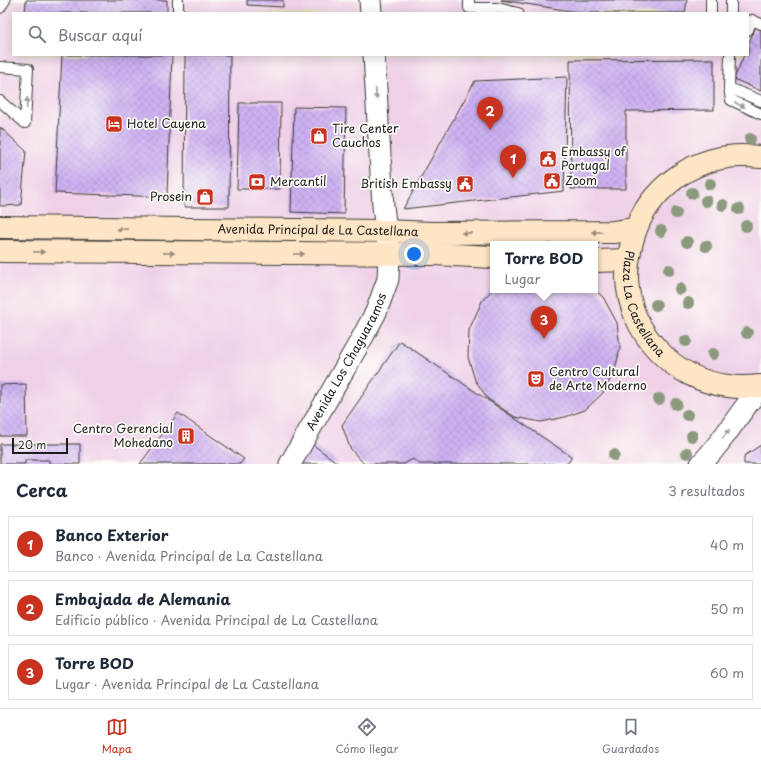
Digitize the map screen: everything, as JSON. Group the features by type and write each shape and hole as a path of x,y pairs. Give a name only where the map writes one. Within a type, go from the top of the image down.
{"street":[{"path":"370,0 371,12"},
{"name":"Avenida Los Chaguaramos","path":"290,464 335,387 376,312 388,279 389,255 385,231 374,56"},
{"name":"Plaza La Castellana","path":"761,157 745,156 722,158 694,167 679,175 665,186 643,213 635,229 628,260 628,284 634,313 652,344 664,357 693,377 710,383 727,386 761,386"},
{"name":"Avenida Principal de La Castellana","path":"0,228 385,231 432,233 614,232 635,229"},
{"name":"Avenida Principal de La Castellana","path":"0,251 389,255 434,254 490,257"},
{"path":"598,261 628,260"},
{"path":"701,464 727,434 761,386"}],"lane":[{"path":"0,8 5,0"},
{"path":"178,0 178,12"},
{"path":"469,0 469,8 497,8 514,12"},
{"path":"711,0 711,12"},
{"path":"731,0 731,12"},
{"path":"749,28 752,20 761,24"},
{"path":"730,56 729,88 731,100 761,114"},
{"path":"729,73 737,56"},
{"path":"0,67 28,69 26,123 0,101"},
{"path":"729,88 761,101"}],"shaded area":[{"path":"0,0 761,0 761,464 0,464"}],"building":[{"path":"26,0 167,0 167,12 25,12"},
{"path":"247,0 283,0 283,7 247,5"},
{"path":"501,0 687,0 685,12 577,12"},
{"path":"756,26 761,28 761,91 734,79 744,56 749,56 749,43"},
{"name":"Hotel Cayena","path":"62,56 172,56 167,197 55,193"},
{"path":"185,56 230,56 229,207 184,207"},
{"path":"714,59 714,110 626,111 626,189 571,189 570,60"},
{"path":"567,77 564,191 403,209 475,81"},
{"path":"239,103 281,103 280,189 237,189"},
{"name":"Tire Center Cauchos","path":"294,107 346,108 344,214 291,212"},
{"path":"0,127 26,151 21,205 0,206"},
{"path":"490,292 598,293 603,297 617,323 620,348 615,370 603,393 585,410 565,417 541,422 515,417 488,399 475,380 468,357 469,330 482,301"},
{"path":"400,341 572,457 567,464 420,464 413,459 404,464 364,464 350,448 342,425"},
{"path":"26,384 27,436 0,436 0,385"},
{"name":"Centro Gerencial Mohedano","path":"178,413 244,459 240,464 140,464"},
{"path":"0,444 80,444 80,464 49,464 49,460 25,460 25,464 0,464"},
{"path":"312,444 339,464 300,464"},
{"path":"761,445 761,464 744,464 744,456"}],"place":[{"name":"Hotel Cayena","path":"114,124"},
{"name":"Embajada de Alemania","path":"490,130"},
{"name":"Tire Center Cauchos","path":"319,136"},
{"name":"Embassy of Portugal","path":"548,159"},
{"name":"Banco Exterior","path":"513,178"},
{"name":"Zoom","path":"552,181"},
{"name":"Mercantil","path":"257,182"},
{"name":"British Embassy","path":"465,184"},
{"name":"Prosein","path":"205,197"},
{"name":"Torre BOD","path":"544,339"},
{"name":"Centro Cultural de Arte Moderno","path":"536,379"},
{"name":"Centro Gerencial Mohedano","path":"186,436"}]}
